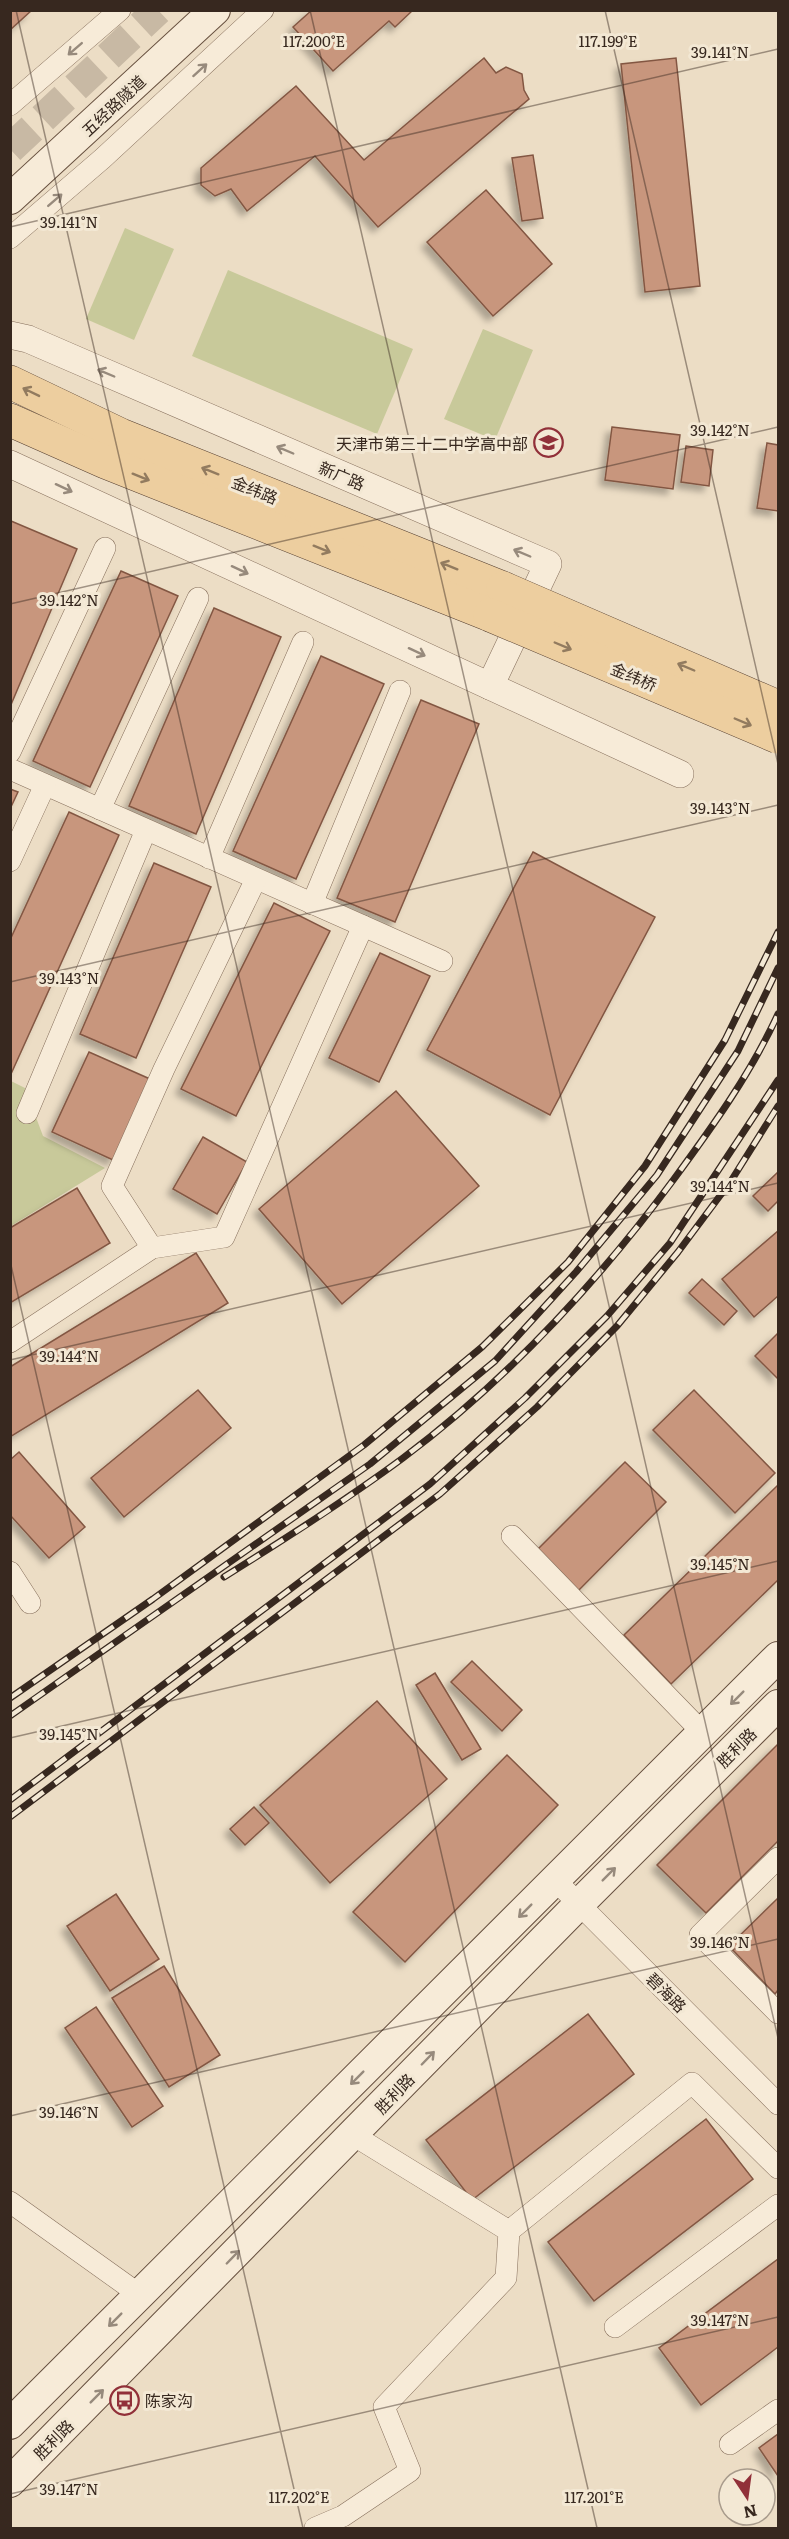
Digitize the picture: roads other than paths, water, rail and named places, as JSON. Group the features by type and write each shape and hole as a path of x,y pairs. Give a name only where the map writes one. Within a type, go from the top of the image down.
{"main road":[{"name":"五经路隧道","path":"10,199 215,10"},
{"name":"金纬路","path":"10,382 121,435 497,602"},
{"name":"金纬路","path":"10,420 105,462 497,602"},
{"name":"金纬桥","path":"497,602 778,707"},
{"name":"金纬桥","path":"497,602 778,737"},
{"name":"胜利路","path":"10,2424 778,1657"},
{"name":"胜利路","path":"10,2482 778,1705"}],"street":[{"path":"10,105 120,10"},
{"path":"10,238 111,151 263,10"},
{"name":"新广路","path":"10,334 28,339 548,564 490,686"},
{"path":"10,464 680,774"},
{"path":"10,752 105,548"},
{"path":"100,809 198,598"},
{"path":"209,858 303,642"},
{"path":"312,904 400,691"},
{"path":"10,769 442,961"},
{"path":"10,861 45,785"},
{"path":"27,1113 147,830"},
{"path":"152,1248 112,1186 164,1069 256,879"},
{"path":"10,1342 152,1248 224,1237 363,926"},
{"path":"512,1536 703,1733"},
{"path":"10,1572 30,1603"},
{"path":"778,1858 700,1935 778,2011"},
{"name":"碧海路","path":"555,1880 778,2104"},
{"path":"315,2529 343,2516 410,2471 384,2407 506,2278 509,2231 692,2083 778,2168"},
{"path":"353,2135 509,2231"},
{"path":"10,2202 140,2295"},
{"path":"615,2327 778,2205"},
{"path":"730,2444 778,2410"}],"tunnel":[{"path":"10,149 158,10"}],"railway":[{"path":"10,1698 153,1599 364,1445 482,1347 568,1262 645,1166 725,1040 778,932"},
{"path":"10,1716 370,1464 495,1361 576,1272 657,1175 738,1051 778,968"},
{"path":"224,1577 337,1505 403,1458 478,1396 549,1328 614,1256 689,1159 744,1078 778,1014"},
{"path":"10,1800 430,1484 525,1398 607,1316 670,1243 778,1080"},
{"path":"10,1817 440,1494 537,1407 617,1326 678,1252 731,1181 778,1106"}],"place":[{"name":"天津市第三十二中学高中部","path":"549,443"},
{"name":"陈家沟","path":"124,2400"}]}
